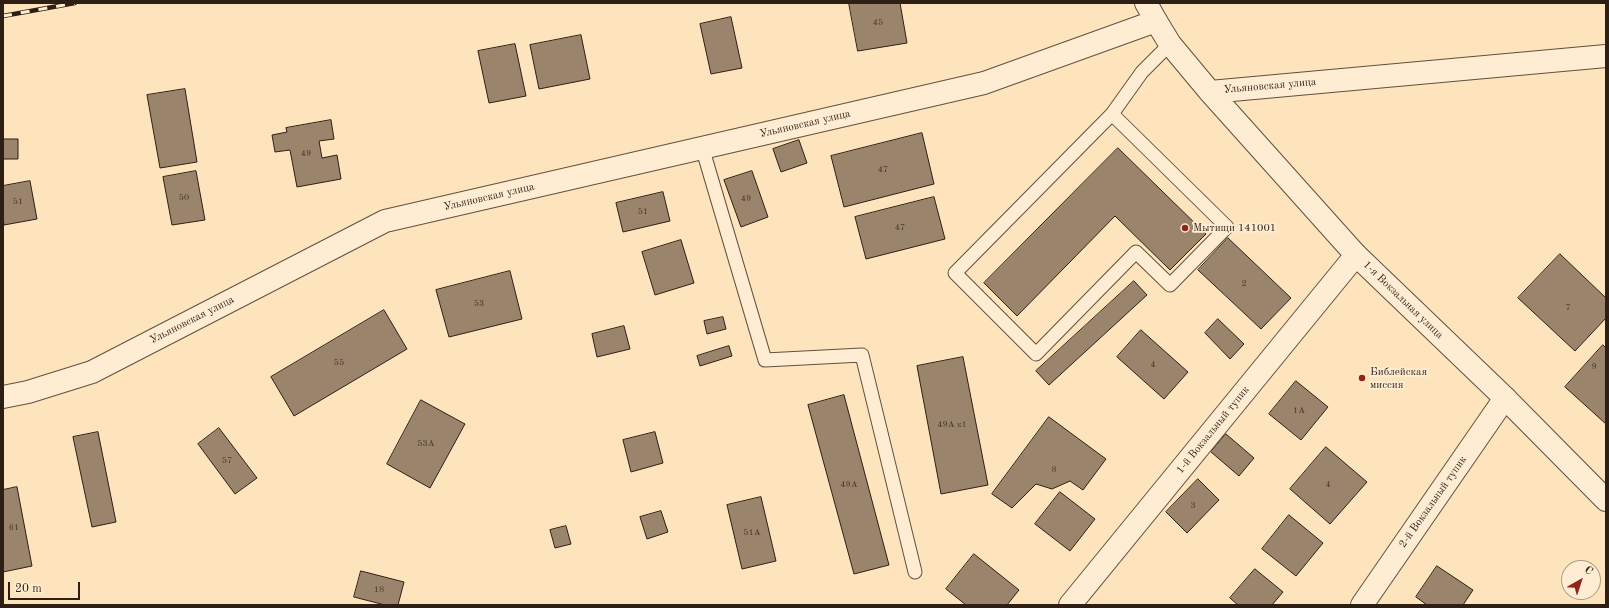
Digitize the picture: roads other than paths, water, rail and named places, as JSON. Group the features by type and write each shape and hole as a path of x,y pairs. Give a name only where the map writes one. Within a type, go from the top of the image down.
{"street":[{"name":"Ульяновская улица","path":"3,397 28,392 92,372 385,221 984,83 1151,12 1170,44 1210,92 1606,56"},
{"name":"1-я Вокзальная улица","path":"1210,92 1356,255 1504,398 1606,500"},
{"name":"1-й Вокзальный тупик","path":"1070,605 1356,255"},
{"name":"2-й Вокзальный тупик","path":"1362,605 1504,398"}],"lane":[{"path":"1112,114 1227,227 1170,285 1136,252 1036,354 955,273 1112,114 1142,72 1170,44"},
{"path":"702,147 764,360 862,355 915,572"}],"railway":[{"path":"3,16 75,3"}],"place":[{"name":"Мытищи 141001","path":"1185,228"},
{"name":"Библейская миссия","path":"1362,378"}]}
